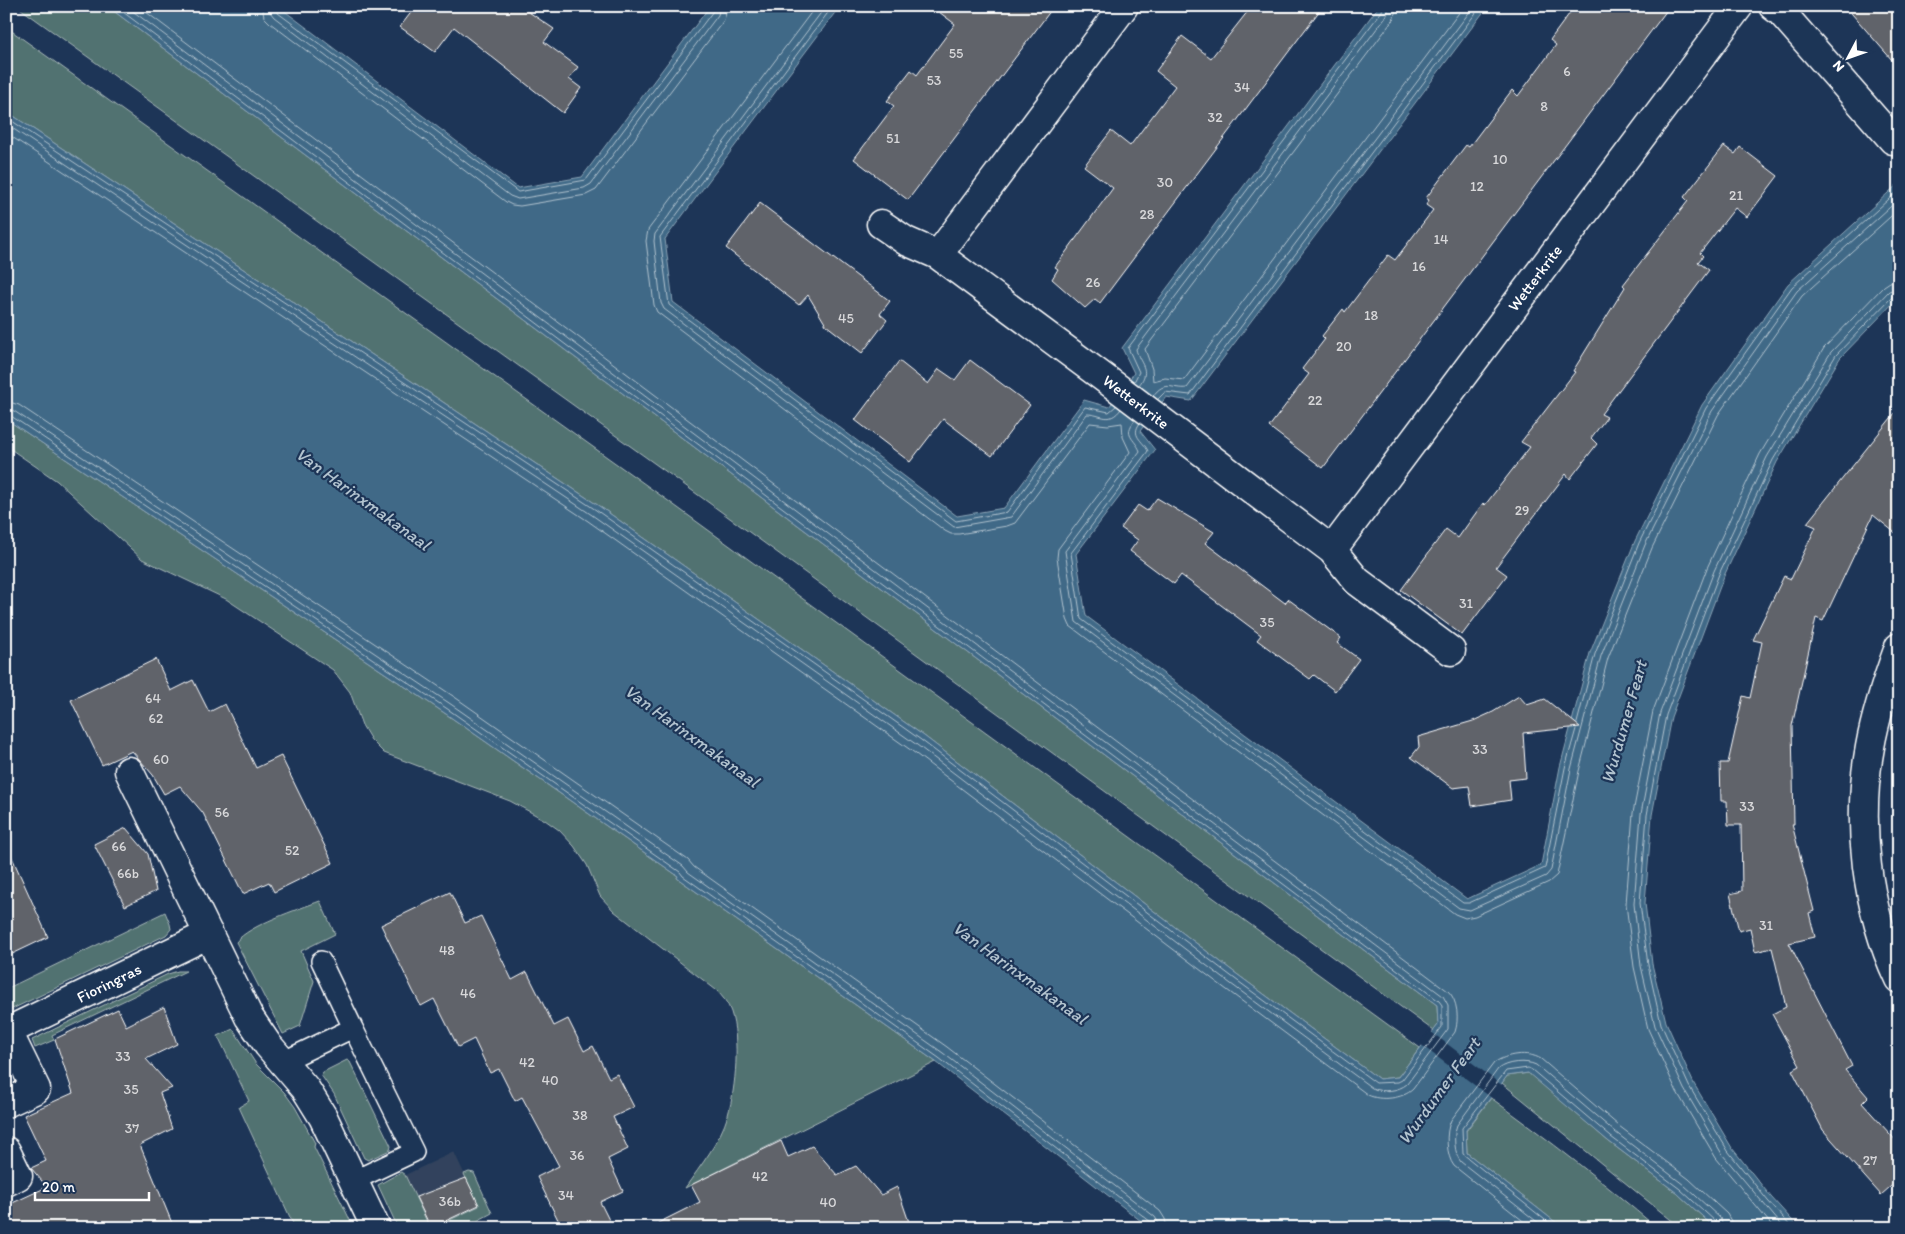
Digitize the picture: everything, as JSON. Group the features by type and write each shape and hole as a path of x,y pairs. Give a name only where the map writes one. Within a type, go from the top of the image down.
{"street":[{"path":"938,255 1124,6"},
{"name":"Wetterkrite","path":"1332,550 1738,6"},
{"path":"1773,6 1781,12 1893,140"},
{"name":"Wetterkrite","path":"881,224 906,241 938,255 1154,415 1332,550 1357,581 1451,651"},
{"path":"1899,648 1887,679 1870,748 1865,821 1867,863 1873,903 1883,938 1899,979"},
{"path":"129,771 252,1022 268,1045 305,1088 323,1117 376,1228"},
{"name":"Fioringras","path":"6,1103 36,1089 7,1032 209,934"},
{"path":"6,1151 18,1176 6,1182"}],"lane":[{"path":"321,961 414,1152 353,1180"},
{"path":"282,1062 353,1028"}],"shaded area":[{"path":"454,1152 479,1205 430,1228 405,1175"}],"green space":[{"path":"17,6 107,6 1437,1005 1438,1025 1434,1031 679,481"},
{"path":"6,27 667,500 1420,1048 1398,1077 1379,1079 1234,972 924,736 599,506 6,111"},
{"path":"6,419 446,714 678,876 677,878 936,1062 685,1188 704,1162 720,1135 731,1104 736,1064 734,1023 727,1003 721,995 614,911 600,896 587,865 574,846 559,830 510,801 384,753 371,740 362,725 350,692 333,670 226,599 142,559 57,481 6,446"},
{"path":"320,901 335,934 301,951 314,981 300,1026 283,1034 236,942 242,936 263,924"},
{"path":"165,912 171,929 166,935 6,1012 6,989"},
{"path":"186,971 52,1035 54,1040 35,1048 32,1040 168,974"},
{"path":"233,1029 256,1064 284,1092 295,1107 315,1143 314,1147 354,1228 295,1228 239,1107 249,1101 218,1036"},
{"path":"347,1060 350,1062 391,1146 390,1150 368,1160 364,1158 334,1094 321,1075 323,1072"},
{"path":"1529,1073 1608,1141 1677,1193 1715,1228 1681,1228 1502,1083 1507,1076"},
{"path":"1491,1098 1575,1161 1657,1228 1563,1228 1467,1153 1466,1131"},
{"path":"401,1172 405,1175 430,1228 398,1228 378,1185"},
{"path":"474,1173 492,1213 464,1228 433,1228 479,1206 464,1174"}],"water":[{"path":"107,6 278,6 518,188 582,177 710,6 840,6 665,239 673,302 957,516 1004,508 1084,400 1109,407 1134,373 1122,348 1379,6 1488,6 1191,401 1166,397 1140,431 1155,450 1076,554 1086,616 1467,899 1541,865 1560,767 1590,653 1635,541 1702,405 1788,284 1899,183 1899,297 1840,358 1777,462 1724,576 1671,717 1652,815 1645,903 1652,964 1666,1022 1694,1084 1732,1148 1771,1197 1799,1228 1715,1228 1677,1193 1608,1141 1528,1073 1507,1076 1466,1130 1467,1153 1563,1228 1150,1228 936,1062 677,878 678,876 446,714 6,419 6,111 599,506 924,736 1234,972 1379,1079 1398,1077 1438,1025 1437,1005"}],"pier":[{"path":"1430,1031 1503,1086 1493,1099 1420,1044"}],"building":[{"path":"416,6 520,6 554,29 544,42 578,67 569,79 581,88 563,113 454,27 435,52 400,27"},
{"path":"931,6 1054,6 908,200 854,159 894,106 887,101 911,70 917,75 955,24"},
{"path":"1252,6 1323,6 1100,303 1095,299 1085,308 1052,279 1058,269 1055,267 1113,188 1084,166 1111,131 1130,146 1175,86 1156,71 1182,36 1211,58"},
{"path":"1575,6 1670,6 1323,468 1269,427 1309,374 1302,369 1325,339 1322,336 1343,309 1345,312 1388,255 1395,260 1433,210 1426,205 1429,200 1426,198 1466,145 1469,147 1512,90 1518,96 1556,45 1550,40"},
{"path":"1845,6 1899,6 1899,68"},
{"path":"1724,146 1735,154 1740,147 1778,176 1747,217 1735,208 1700,253 1703,256 1698,262 1709,270 1601,414 1607,417 1591,438 1597,444 1570,479 1566,474 1496,567 1507,575 1462,635 1401,590 1446,529 1458,538 1483,503 1485,505 1530,447 1521,442 1575,372 1573,371 1625,287 1623,285 1688,201 1684,197"},
{"path":"760,203 890,301 880,314 887,320 862,353 826,325 808,295 799,305 726,248"},
{"path":"970,360 1030,405 992,456 943,419 910,462 855,420 899,361 928,384 939,369 955,380"},
{"path":"1899,408 1899,536 1873,515 1823,621 1816,618 1792,726 1794,824 1792,824 1814,911 1809,913 1815,937 1789,943 1852,1066 1845,1070 1868,1097 1862,1103 1899,1144 1899,1179 1881,1195 1823,1130 1792,1070 1800,1066 1772,1014 1786,1007 1772,948 1755,952 1750,928 1739,931 1730,894 1742,891 1741,825 1728,825 1727,801 1721,801 1720,763 1728,763 1743,696 1750,698 1762,642 1753,640 1784,576 1791,579 1816,527 1807,523"},
{"path":"1157,498 1214,532 1205,543 1285,603 1288,599 1341,638 1337,643 1359,659 1335,691 1314,675 1310,679 1257,640 1261,635 1181,575 1174,584 1130,551 1138,540 1121,528 1138,505 1147,511"},
{"path":"156,659 171,691 193,680 209,712 225,704 256,768 281,756 333,863 274,892 269,882 243,894 203,813 180,786 164,794 153,775 132,751 102,765 71,700"},
{"path":"1519,696 1527,705 1545,699 1580,727 1523,733 1526,778 1509,780 1511,800 1472,806 1469,786 1453,788 1411,757 1419,747 1418,737 1473,721 1493,712"},
{"path":"126,828 148,854 156,891 125,906 94,844"},
{"path":"6,844 48,937 6,957"},
{"path":"450,892 465,923 481,916 512,980 527,972 554,1026 568,1019 584,1051 593,1046 609,1078 617,1074 634,1107 613,1117 628,1149 608,1159 623,1191 600,1202 613,1228 562,1228 537,1177 559,1166 522,1097 515,1101 499,1069 490,1073 474,1039 458,1047 434,999 421,1006 413,991 381,925"},
{"path":"164,1007 177,1044 146,1059 172,1088 160,1093 172,1129 140,1145 174,1228 6,1228 6,1206 47,1187 31,1168 46,1161 24,1115 73,1093 55,1039 118,1009 126,1026"},
{"path":"781,1141 788,1157 812,1146 837,1175 856,1166 881,1195 897,1187 911,1228 648,1228 700,1202 691,1185"},
{"path":"466,1178 479,1205 431,1228 416,1197"}],"water label":[{"name":"Van Harinxmakanaal","path":"363,499"},
{"name":"Wurdumer Feart","path":"1624,722"},
{"name":"Van Harinxmakanaal","path":"692,736"},
{"name":"Van Harinxmakanaal","path":"1020,973"},
{"name":"Wurdumer Feart","path":"1439,1091"}]}
